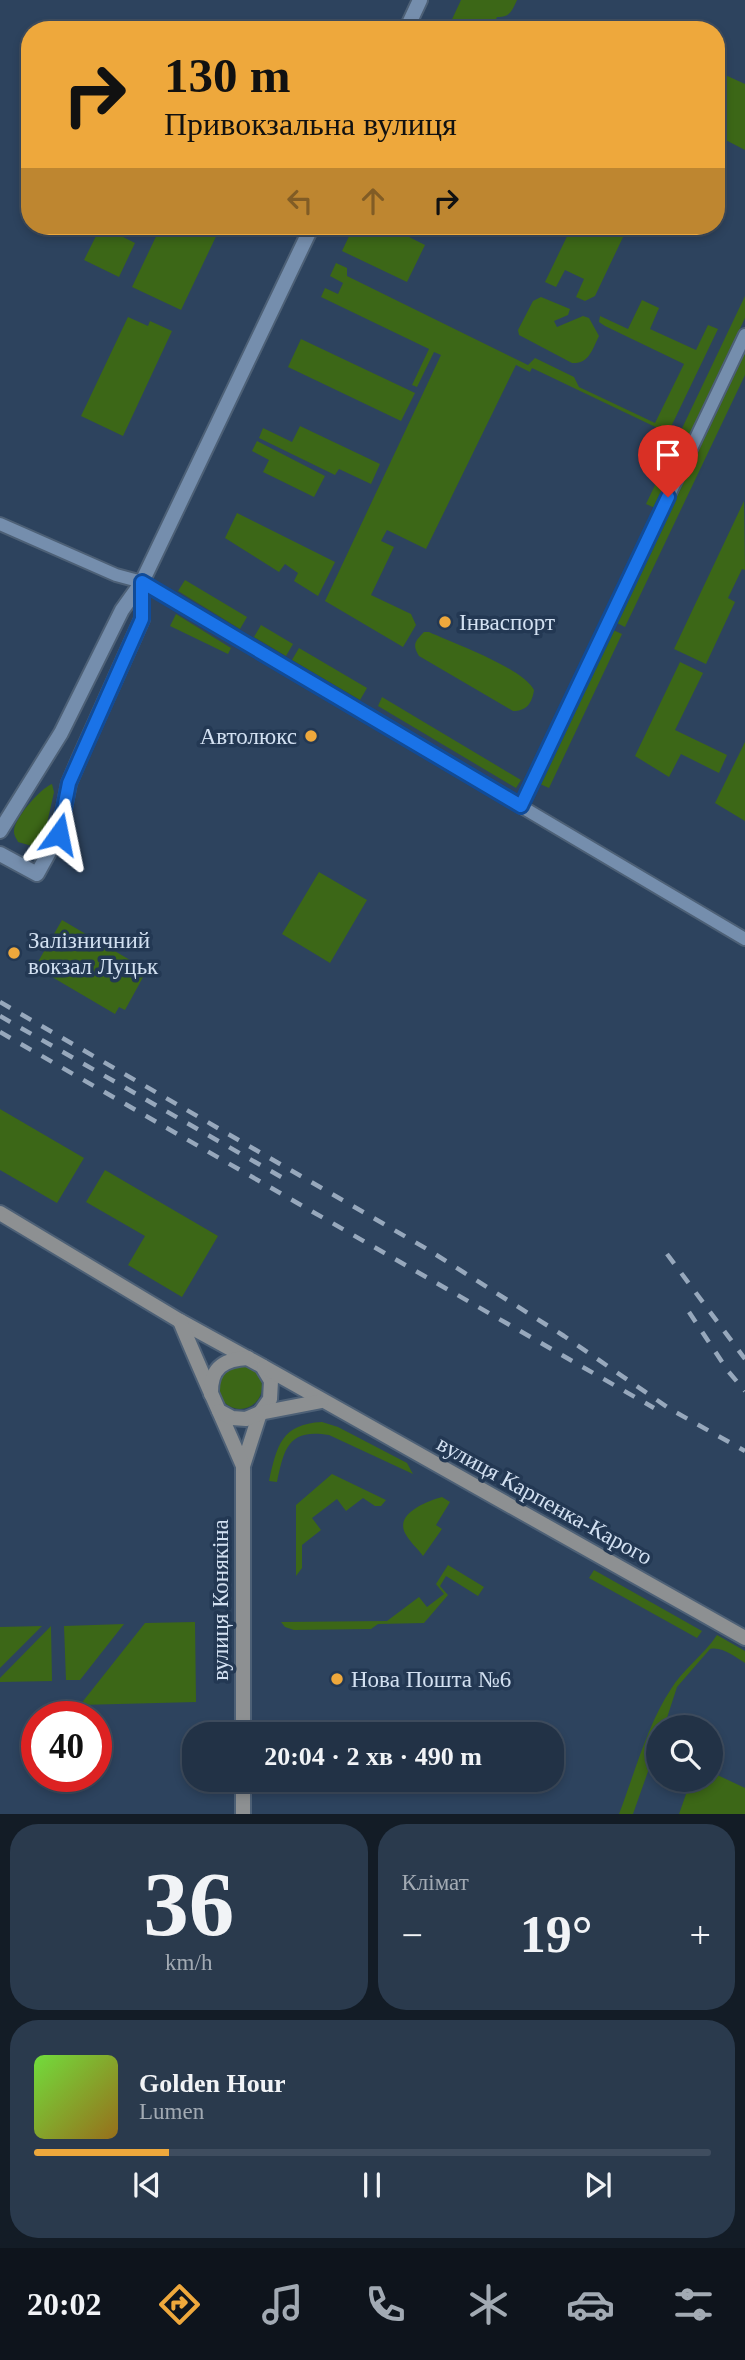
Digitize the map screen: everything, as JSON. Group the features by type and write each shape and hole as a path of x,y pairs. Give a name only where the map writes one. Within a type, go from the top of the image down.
{"main road":[{"path":"0,1213 180,1321 262,1366 271,1381 270,1399 260,1413 243,1465"},
{"path":"180,1321 243,1465"},
{"path":"248,1358 232,1359 218,1367 210,1382 215,1405 232,1418 246,1419 260,1413 322,1401"},
{"name":"вулиця Карпенка-Карого","path":"262,1366 745,1638"},
{"name":"вулиця Конякіна","path":"243,1465 243,1722"},
{"path":"243,1792 243,1814"}],"street":[{"path":"410,21 420,0"},
{"path":"0,831 61,733 122,610 142,582 308,235"},
{"path":"521,806 745,335"},
{"path":"0,524 116,575 142,582 745,939"},
{"path":"0,854 37,874 59,834 73,774 142,619 142,582"}],"green space":[{"path":"461,0 517,0 510,13 497,17 495,21 451,21"},
{"path":"725,75 745,84 745,150 725,140"},
{"path":"96,235 119,235 135,243 119,277 84,260"},
{"path":"157,235 217,235 181,310 132,287"},
{"path":"350,235 405,235 425,245 407,282 342,251"},
{"path":"568,235 624,235 595,296 585,301 576,297 584,279 565,270 556,287 545,282"},
{"path":"336,263 347,268 347,276 528,365 535,358 574,377 579,387 655,423 684,364 605,326 599,322 600,316 628,329 642,300 659,308 650,329 696,350 708,325 718,329 668,433 532,368 530,372 516,365 426,549 387,530 381,541 394,547 371,595 411,614 416,625 403,647 325,601 441,355 434,352 417,387 412,385 429,349 321,297 325,288 338,294 343,283 330,276"},
{"path":"745,296 745,318 655,508 646,504"},
{"path":"541,297 570,309 568,315 554,321 557,327 583,316 589,318 599,336 586,359 572,363 519,335 518,330 533,301"},
{"path":"128,317 148,326 150,321 172,331 123,436 81,416"},
{"path":"301,339 415,393 401,421 288,367"},
{"path":"745,353 745,375 625,627 617,623"},
{"path":"300,426 380,464 371,484 339,469 335,475 259,438 263,428 292,442"},
{"path":"257,441 325,476 314,497 263,472 269,460 252,451"},
{"path":"744,501 745,570 742,569 728,598 735,602 706,664 674,649"},
{"path":"237,513 335,562 318,596 294,581 298,573 285,564 279,572 225,538"},
{"path":"185,580 247,617 240,629 178,591"},
{"path":"176,614 231,648 228,654 170,626"},
{"path":"261,625 293,644 286,656 254,637"},
{"path":"613,630 622,634 549,788 540,784"},
{"path":"424,632 470,650 516,673 534,690 532,699 522,710 513,711 419,656 416,643"},
{"path":"299,648 367,688 360,700 292,660"},
{"path":"680,662 703,673 675,730 727,755 719,773 681,754 669,777 635,756"},
{"path":"382,697 521,780 516,788 378,706"},
{"path":"745,742 745,821 715,803"},
{"path":"52,784 54,792 44,837 32,846 18,842 14,832 18,820 35,798"},
{"path":"319,872 367,900 330,963 282,934"},
{"path":"62,920 147,970 125,1010 119,1007 115,1014 35,967"},
{"path":"0,1109 84,1158 57,1203 0,1170"},
{"path":"105,1170 218,1236 182,1297 128,1265 145,1236 86,1202"},
{"path":"240,1365 256,1371 262,1387 256,1403 240,1409 224,1403 218,1387 224,1371"},
{"path":"322,1422 338,1427 407,1463 413,1474 329,1435 315,1434 296,1438 290,1444 282,1460 277,1482 269,1481 278,1447 289,1432 298,1427"},
{"path":"332,1474 386,1500 381,1506 375,1506 363,1498 346,1511 337,1499 312,1518 321,1530 302,1545 302,1568 296,1576 296,1505"},
{"path":"442,1497 450,1502 436,1525 442,1529 423,1556 405,1533 403,1526 414,1509"},
{"path":"448,1565 484,1587 478,1596 446,1576 440,1586 448,1595 424,1623 378,1624 371,1629 294,1630 285,1627 281,1622 387,1621 419,1597 427,1607 444,1594 436,1584"},
{"path":"594,1570 702,1631 697,1638 589,1578"},
{"path":"195,1622 196,1702 112,1704 112,1701 83,1701 145,1623"},
{"path":"124,1624 80,1680 66,1680 64,1626"},
{"path":"42,1626 0,1668 0,1627"},
{"path":"51,1626 52,1681 0,1682 0,1678"},
{"path":"717,1635 745,1651 745,1663 724,1651 710,1649 677,1687 668,1715 657,1715 676,1682"},
{"path":"646,1739 646,1777 633,1814 619,1814"},
{"path":"723,1778 745,1788 745,1814 679,1814 687,1792 723,1792"}],"railway":[{"path":"0,1002 427,1249 564,1336 670,1409 745,1451"},
{"path":"0,1016 283,1178"},
{"path":"0,1032 654,1408"},
{"path":"667,1254 745,1359"},
{"path":"689,1312 728,1371 745,1391"}],"place":[{"name":"Інваспорт","path":"445,622"},
{"name":"Автолюкс","path":"311,736"},
{"name":"Залізничний вокзал Луцьк","path":"14,953"},
{"name":"Нова Пошта №6","path":"337,1679"}],"route":[{"path":"59,834 69,783 142,619 142,582 521,806 668,497"}]}
